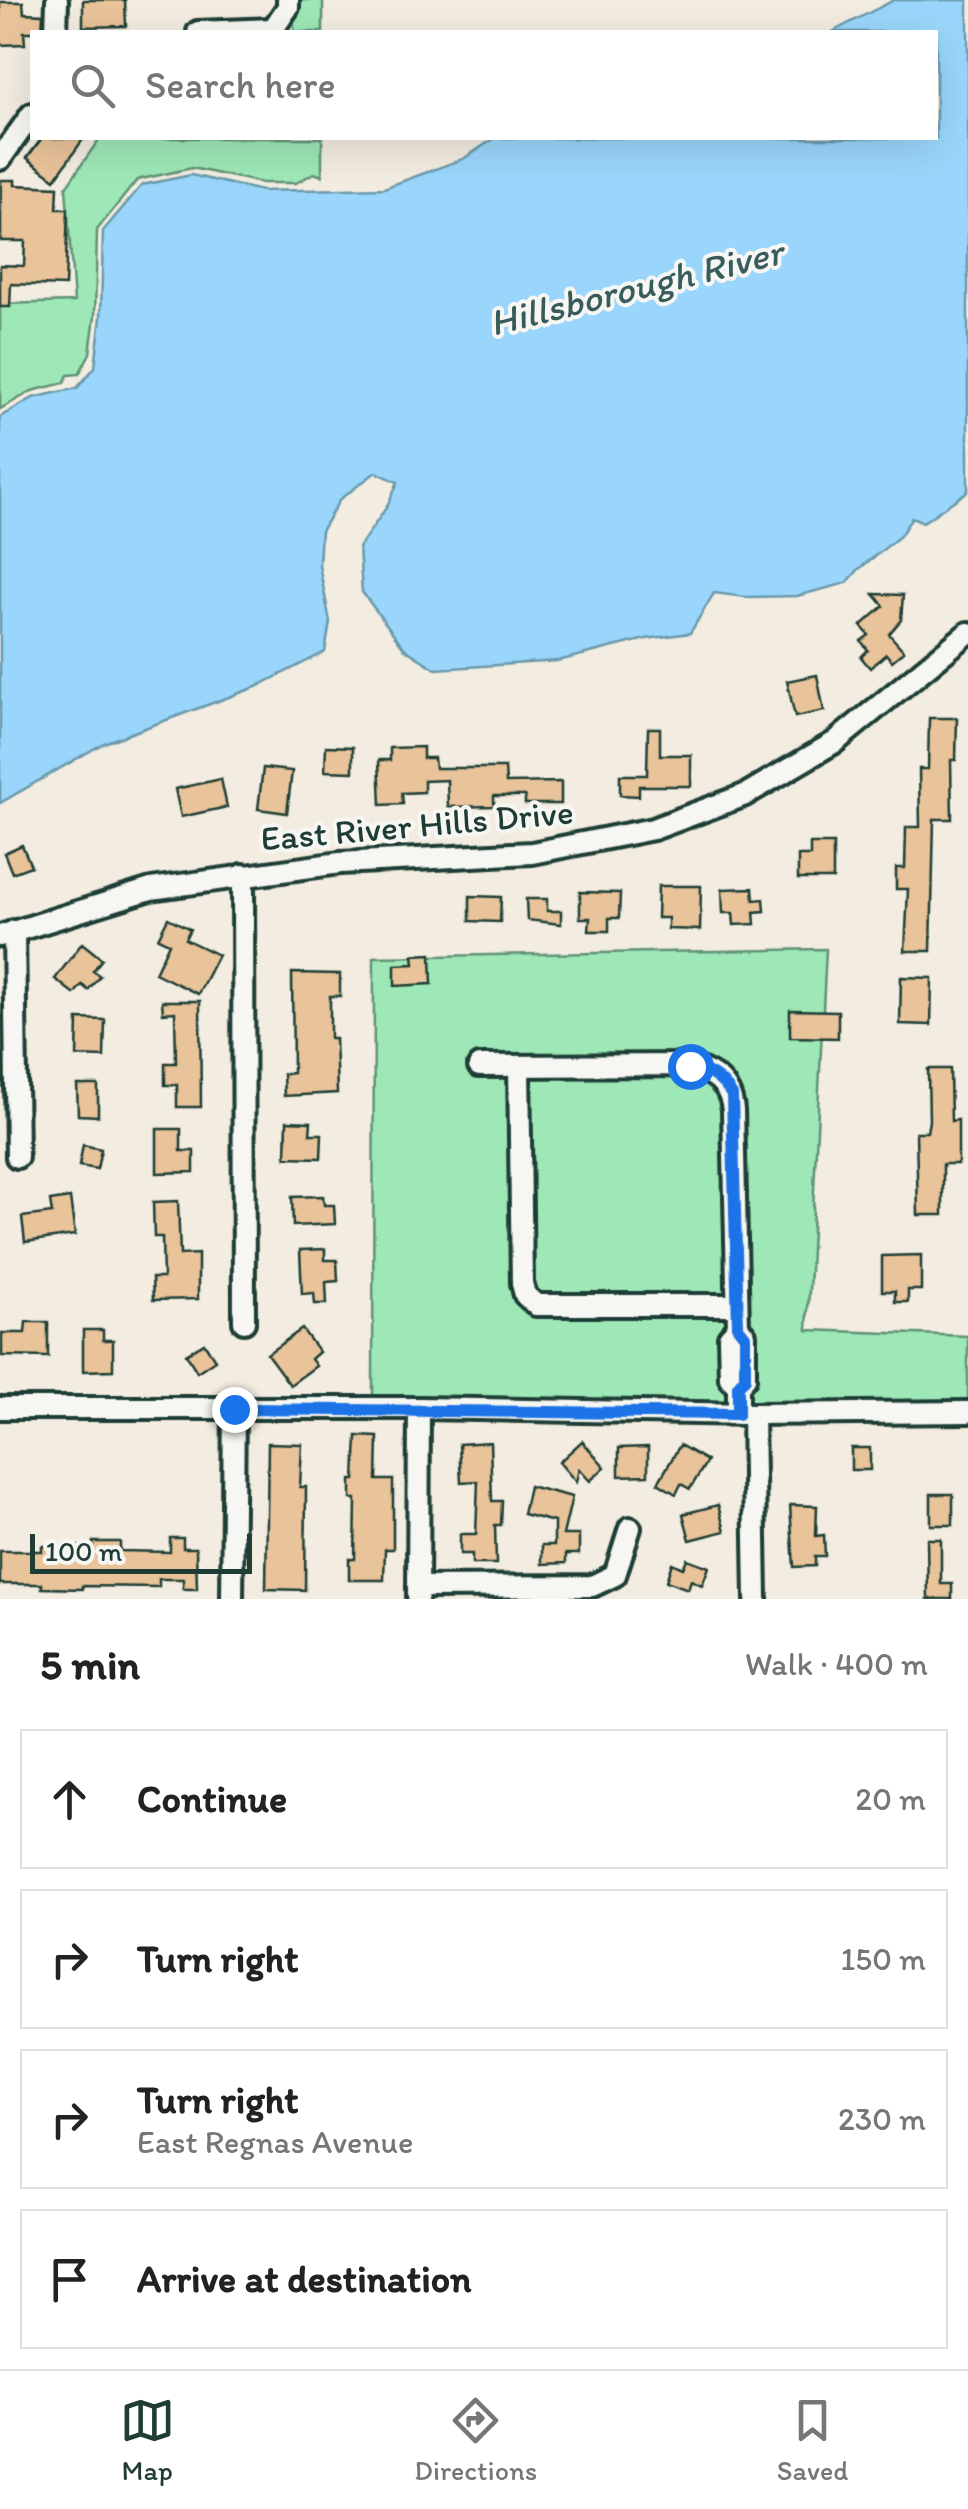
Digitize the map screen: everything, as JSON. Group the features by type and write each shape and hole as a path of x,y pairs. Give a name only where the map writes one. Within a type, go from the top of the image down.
{"street":[{"path":"56,30 57,0"},
{"path":"275,30 288,0"},
{"path":"0,159 30,117"},
{"name":"East River Hills Drive","path":"7,933 152,889 340,863 532,853 653,829 745,795 835,742 968,633"},
{"path":"243,875 244,1322"},
{"path":"7,933 17,1157"},
{"path":"480,1066 690,1066 710,1072 732,1095 738,1327 729,1337 730,1378 738,1386 745,1414 756,1599"},
{"path":"519,1066 522,1284 530,1300 536,1305 737,1305"},
{"path":"0,1408 968,1412"},
{"path":"419,1408 418,1593 592,1586 615,1575 630,1528"},
{"path":"232,1599 234,1409"}],"green space":[{"path":"294,0 323,0 323,30 294,30"},
{"path":"99,140 322,140 322,176 314,173 296,183 262,183 192,168 137,180 97,230 95,316 90,353 79,374 68,375 64,383 32,391 0,409 0,304 74,302 66,187"},
{"path":"826,949 807,1330 968,1336 968,1403 753,1405 373,1400 374,957"}],"water":[{"name":"Hillsborough River","path":"894,0 968,0 968,491 923,522 912,517 900,536 847,583 797,596 714,593 690,633 646,639 558,661 436,669 405,649 362,592 359,547 386,508 398,482 376,472 340,499 321,531 319,565 330,622 325,652 256,687 104,743 0,803 0,417 33,398 77,388 95,367 101,317 103,231 142,185 191,175 262,191 384,188 463,159 492,140 938,140 938,30 836,30"}],"building":[{"path":"83,0 125,0 126,26 83,27"},
{"path":"0,2 23,2 24,13 43,14 42,30 24,32 25,44 0,45"},
{"path":"40,140 83,140 55,179 27,158"},
{"path":"1,180 15,180 15,185 58,187 57,209 68,209 65,286 11,284 10,307 0,307 0,265 24,266 25,241 1,241"},
{"path":"874,594 903,595 901,620 889,634 904,651 892,661 886,654 870,668 861,657 868,650 861,641 869,635 861,626 884,606"},
{"path":"817,675 824,711 795,717 787,681"},
{"path":"929,718 957,718 956,760 951,760 952,819 934,819 931,951 905,951 908,889 896,889 896,868 905,868 906,827 920,827 919,769 928,769"},
{"path":"648,728 660,728 660,755 691,755 691,786 639,786 639,796 620,795 620,775 647,775"},
{"path":"326,746 353,747 353,772 325,771"},
{"path":"423,747 423,758 434,758 435,768 505,768 506,783 561,782 561,804 525,804 525,796 494,796 494,806 448,807 447,780 424,781 424,792 402,793 403,804 381,805 379,760 390,760 390,748"},
{"path":"263,768 292,771 287,813 258,809"},
{"path":"221,779 227,807 181,817 175,789"},
{"path":"810,844 833,844 833,879 798,879 798,856 810,856"},
{"path":"22,845 31,866 12,873 4,853"},
{"path":"658,886 701,886 700,930 668,929 668,918 657,918"},
{"path":"753,888 754,900 764,899 765,911 754,912 755,924 734,925 733,913 723,913 722,889"},
{"path":"580,892 620,893 619,918 609,918 609,931 589,931 590,918 580,918"},
{"path":"470,896 501,897 500,922 470,921"},
{"path":"526,899 547,899 547,911 561,911 561,924 527,920"},
{"path":"168,918 190,929 185,939 218,955 198,994 155,973 169,943 158,938"},
{"path":"82,943 102,959 93,971 100,976 88,990 82,985 74,994 55,979"},
{"path":"431,954 432,984 395,986 395,965 414,964 413,955"},
{"path":"292,973 340,974 340,996 330,996 330,1038 335,1038 337,1093 284,1096 283,1074 293,1073"},
{"path":"901,977 932,978 931,1025 900,1024"},
{"path":"162,1001 200,1001 201,1107 177,1107 177,1085 165,1085 165,1063 176,1063 175,1012 163,1013"},
{"path":"790,1010 838,1011 838,1038 790,1037"},
{"path":"78,1019 105,1020 104,1057 77,1056"},
{"path":"928,1069 950,1069 951,1121 958,1120 958,1164 943,1164 943,1215 918,1215 916,1132 927,1132"},
{"path":"77,1085 98,1085 98,1116 78,1115"},
{"path":"287,1121 311,1122 310,1134 322,1134 321,1158 286,1157"},
{"path":"157,1129 181,1129 181,1151 194,1151 194,1172 157,1173"},
{"path":"83,1145 101,1149 97,1169 79,1166"},
{"path":"323,1196 324,1205 334,1205 335,1224 293,1226 292,1197"},
{"path":"70,1198 75,1235 25,1242 22,1217 52,1213 50,1201"},
{"path":"178,1201 180,1255 198,1254 198,1299 153,1300 152,1278 163,1278 162,1237 154,1237 153,1202"},
{"path":"325,1249 325,1260 337,1260 338,1281 326,1282 327,1304 315,1304 314,1293 302,1294 300,1250"},
{"path":"921,1255 921,1290 908,1290 908,1302 895,1302 895,1291 882,1291 882,1256"},
{"path":"26,1322 48,1322 48,1357 2,1356 2,1333 25,1333"},
{"path":"302,1329 319,1352 311,1359 316,1366 290,1385 267,1354"},
{"path":"83,1330 103,1330 103,1340 113,1340 113,1370 83,1371"},
{"path":"204,1343 215,1360 197,1372 186,1354"},
{"path":"357,1436 378,1437 377,1480 393,1480 393,1549 385,1549 384,1580 349,1580 349,1559 355,1559 356,1499 351,1499 351,1480 355,1480"},
{"path":"582,1441 605,1467 590,1481 579,1469 576,1482 559,1462"},
{"path":"490,1442 492,1501 502,1501 501,1525 495,1525 496,1564 472,1564 472,1554 460,1554 460,1534 476,1534 478,1481 461,1482 459,1444"},
{"path":"268,1443 302,1444 300,1487 306,1487 305,1590 266,1589"},
{"path":"680,1445 707,1461 690,1489 681,1484 676,1494 658,1483"},
{"path":"648,1447 648,1475 619,1476 619,1448"},
{"path":"851,1448 870,1448 870,1470 851,1470"},
{"path":"529,1486 572,1497 563,1535 579,1535 579,1554 566,1554 566,1563 542,1564 542,1545 554,1545 554,1522 523,1514"},
{"path":"931,1494 953,1494 953,1525 931,1525"},
{"path":"718,1505 725,1531 690,1540 683,1514"},
{"path":"790,1505 817,1506 816,1536 824,1535 825,1556 815,1556 815,1566 794,1567"},
{"path":"170,1538 183,1538 183,1548 196,1548 197,1589 183,1589 183,1579 159,1579 159,1587 82,1589 0,1584 0,1551 42,1551 42,1546 93,1547 93,1542 120,1542 120,1551 170,1552"},
{"path":"927,1539 941,1539 941,1584 952,1584 952,1599 928,1599"},
{"path":"687,1559 709,1567 702,1585 691,1580 688,1589 666,1581 672,1563 683,1568"}],"route":[{"path":"234,1409 738,1414 738,1386 745,1378 745,1336 738,1327 732,1095 710,1072 690,1066"}]}
